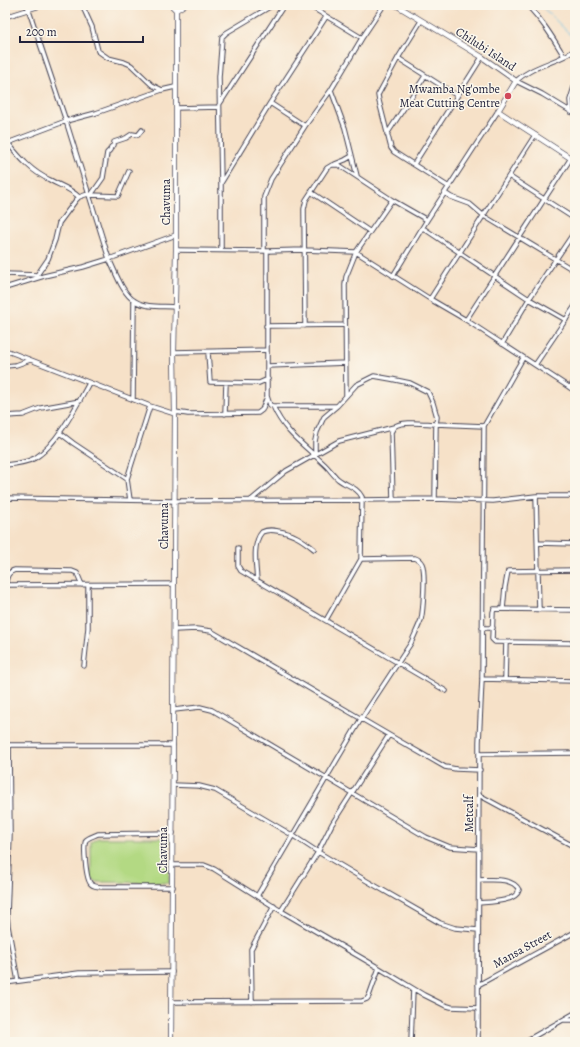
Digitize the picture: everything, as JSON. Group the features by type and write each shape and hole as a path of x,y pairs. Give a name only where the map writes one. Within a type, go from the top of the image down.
{"street":[{"path":"27,5 66,121 109,259 125,291 134,301 150,306 175,307"},
{"path":"5,17 43,5"},
{"path":"82,5 92,27 98,51 108,58 130,65 152,85 162,90"},
{"path":"171,5 176,10 184,5"},
{"path":"221,250 219,77 222,37 226,32 273,5"},
{"path":"219,106 284,5"},
{"path":"308,5 362,38"},
{"path":"326,620 361,558 362,497 359,491 338,479 315,455 289,432 278,418 273,406 270,405 268,396 263,208 264,196 267,187 305,126 331,90 362,38 384,5"},
{"name":"Chilubi Island","path":"398,5 482,57 516,81 498,111"},
{"path":"527,5 541,21 564,56"},
{"name":"Chavuma","path":"171,1042 174,710 176,10"},
{"path":"221,183 326,17"},
{"path":"421,20 378,95 379,101 391,148 394,152 449,187"},
{"path":"575,50 524,73 516,81 542,94 575,114"},
{"path":"414,164 482,57"},
{"path":"398,58 456,96"},
{"path":"387,134 425,76"},
{"path":"571,112 570,100 575,84"},
{"path":"79,197 67,187 50,181 30,168 7,144 66,121 96,113 162,90 175,87"},
{"path":"331,90 345,128 357,176"},
{"path":"270,104 305,126"},
{"path":"176,108 219,106"},
{"path":"393,276 498,111 573,159 466,320"},
{"path":"89,194 103,178 107,153 114,145 114,142 126,138 132,134 138,135 142,130"},
{"path":"430,299 510,177 535,135"},
{"path":"305,326 304,209 306,200 328,168 352,156"},
{"path":"335,164 357,176 392,200 428,220"},
{"path":"37,275 48,259 59,223 72,204 79,197 89,194 118,196 129,171"},
{"path":"510,177 575,219"},
{"path":"311,192 369,232"},
{"path":"445,194 470,204 484,216 575,271"},
{"path":"346,396 346,277 356,252 392,200"},
{"path":"423,228 529,299 566,320"},
{"path":"502,344 529,299 575,231"},
{"path":"5,288 109,259 176,236"},
{"path":"176,250 304,250 356,252 466,320 575,391"},
{"path":"5,274 44,276"},
{"path":"133,399 134,301"},
{"path":"535,365 575,306"},
{"path":"266,326 345,325"},
{"path":"5,350 150,406 175,413 226,414 260,412 268,396"},
{"path":"174,352 267,350"},
{"path":"208,352 210,382 260,383 268,379"},
{"path":"251,500 286,471 339,442 406,423 484,426 523,358"},
{"path":"5,366 16,365 30,360"},
{"path":"268,366 346,363"},
{"path":"315,455 315,441 317,432 324,417 337,406 356,385 374,376 410,383 428,392 437,417 435,499"},
{"path":"570,388 575,380"},
{"path":"5,465 20,463 35,458 60,433 80,401 89,383"},
{"path":"226,383 226,414"},
{"path":"5,416 23,415 41,408 80,401"},
{"path":"130,500 127,479 150,406"},
{"path":"273,406 337,406"},
{"path":"393,499 391,432 395,426"},
{"name":"Metcalf","path":"478,1042 479,754 482,679 484,426"},
{"path":"60,433 127,479"},
{"path":"536,496 539,610"},
{"path":"5,498 174,501 393,499 493,501 536,496 575,496"},
{"path":"256,580 256,549 258,539 262,532 272,530 289,532 300,538 314,549"},
{"path":"538,543 575,544"},
{"path":"238,548 239,569 446,691"},
{"path":"257,896 361,719 410,643 421,618 424,601 424,567 419,560 415,558 361,558"},
{"path":"82,585 77,573 72,570 15,570 10,571 7,575 5,585 82,585 88,585 174,584"},
{"path":"504,609 505,587 508,571 575,570"},
{"path":"84,666 88,628 88,585"},
{"path":"575,610 493,610 493,641 575,643"},
{"path":"482,628 493,628"},
{"path":"174,630 196,629 211,631 445,767 480,770"},
{"path":"505,679 506,642"},
{"path":"482,679 575,681"},
{"path":"174,710 200,708 212,710 326,779 442,844 460,849 479,849"},
{"path":"281,911 318,852 332,824 351,793 389,735"},
{"path":"18,981 8,926 7,745 173,746"},
{"path":"479,754 575,753"},
{"path":"173,785 208,788 292,835 318,852 440,923 455,928 478,930"},
{"path":"479,795 575,847"},
{"path":"173,833 98,834 91,836 87,840 85,846 87,876 90,884 94,886 173,887"},
{"path":"173,865 199,865 214,869 281,911 413,989 450,1007 478,1008"},
{"path":"478,903 511,898 516,896 519,890 516,885 503,881 479,880"},
{"path":"252,1002 251,948 274,906"},
{"name":"Mansa Street","path":"478,985 575,932"},
{"path":"172,1002 362,1001 367,999 369,996 379,968"},
{"path":"5,983 78,973 172,972"},
{"path":"411,1042 413,989"},
{"path":"524,1042 575,1013"},
{"path":"562,1020 575,1020"}],"green space":[{"path":"98,838 169,838 169,883 96,882 91,879 91,842"}],"waterway":[{"path":"540,5 575,39"}],"place":[{"name":"Mwamba Ng'ombe Meat Cutting Centre","path":"508,96"}]}
